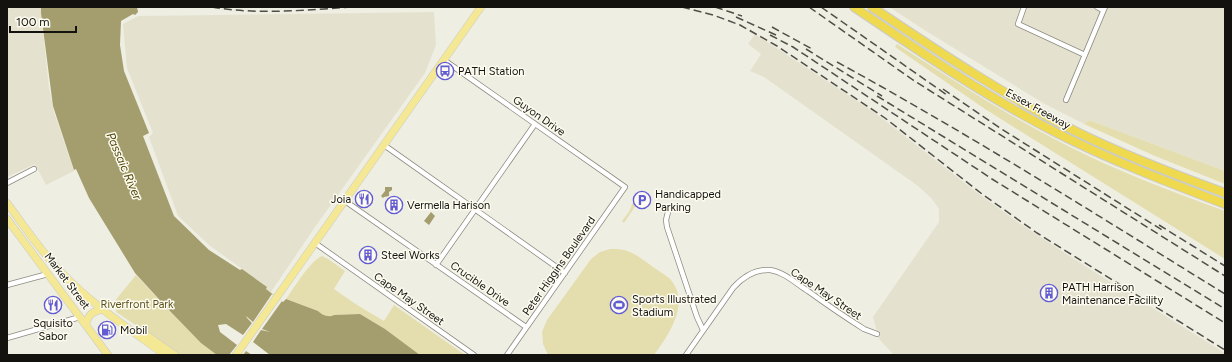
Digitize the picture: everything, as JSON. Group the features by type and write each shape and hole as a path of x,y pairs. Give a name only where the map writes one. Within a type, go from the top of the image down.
{"highway":[{"name":"Essex Freeway","path":"854,7 980,88 1054,131 1132,168 1225,204"},
{"name":"Essex Freeway","path":"872,7 997,88 1066,126 1137,160 1225,193"},
{"path":"879,7 888,18"}],"main road":[{"path":"236,355 481,7"},
{"path":"9,206 59,270 91,300"},
{"name":"Market Street","path":"8,223 108,355"},
{"path":"48,274 56,274 76,292 104,309 165,355"},
{"path":"86,325 89,315 92,312 104,309"},
{"path":"112,315 130,324 175,355"}],"street":[{"path":"1024,7 1018,24 1034,30 1085,55"},
{"path":"1066,100 1104,9 1097,7"},
{"name":"Guyon Drive","path":"444,60 625,187"},
{"path":"436,265 535,124"},
{"path":"384,145 565,273"},
{"path":"7,183 34,169"},
{"name":"Peter Higgins Boulevard","path":"507,355 625,187"},
{"name":"Crucible Drive","path":"345,201 526,327"},
{"path":"669,208 666,220 667,227 697,317 703,330"},
{"name":"Cape May Street","path":"315,243 474,355"},
{"name":"Cape May Street","path":"686,355 733,288 750,274 769,270 776,271 792,281 864,330 877,334"},
{"path":"7,285 48,274"},
{"path":"7,338 80,317"}],"shaded area":[{"path":"17,7 41,7 49,88 54,112 74,171 46,185 35,164 7,177 7,9"},
{"path":"889,7 1225,7 1225,171 1089,120 1084,124 1043,103"},
{"path":"434,12 436,45 425,73 315,227 271,292 266,289 267,287 209,245 178,216 149,137 153,133 127,68 123,24 138,16"},
{"path":"755,34 874,112 975,191 1019,223 1225,353 1225,355 894,355 879,339 873,317 939,222 939,209 932,199 918,186 764,77 750,71 761,54 748,44"}],"green space":[{"path":"897,44 999,108 1062,143 1122,171 1225,211 1225,259 985,109 895,47"},
{"path":"1089,120 1225,171 1225,184 1155,156 1084,124"},
{"path":"633,202 636,205 624,223 622,221 629,212"},
{"name":"Sports Illustrated Stadium","path":"610,249 627,251 635,255 669,278 676,287 678,307 676,318 666,338 654,355 548,355 543,344 542,332 547,320 591,259 600,252"},
{"path":"322,256 345,271 334,289 357,305 384,321 394,305 465,355 420,355 385,329 360,314 334,315 331,317 286,299 312,263"},
{"name":"Riverfront Park","path":"136,275 185,327 217,355 181,355 116,312 117,306 113,303"}],"water":[{"name":"Passaic River","path":"41,7 137,7 138,12 135,15 133,14 121,21 120,45 124,71 149,133 143,136 174,216 209,250 240,270 242,269 267,287 266,289 283,302 286,299 328,316 360,314 385,329 420,355 217,355 201,343 135,273 89,198 76,169 74,170 53,106"},
{"path":"385,187 392,187 392,190 389,192 389,196 383,198 381,196 385,191"},
{"path":"431,212 435,216 429,225 424,221"}],"pier":[{"path":"272,294 282,301 262,329 270,332 261,330 253,342 270,355 252,355 246,351 243,355 229,355 237,345 220,332 218,325 226,324 243,335 252,323 246,316 253,322"}],"railway":[{"path":"212,7 246,11 352,7"},
{"path":"682,7 713,15 740,25 777,46 885,118 982,194 1037,233 1225,350"},
{"path":"715,7 742,16"},
{"path":"809,7 913,80 1225,276"},
{"path":"821,7 947,95"},
{"path":"736,17 776,35"},
{"path":"772,27 812,49"},
{"path":"770,35 793,47 992,179 1225,323"},
{"path":"806,49 882,96"},
{"path":"837,62 984,146 1225,294"},
{"path":"943,89 1000,128 1162,230"},
{"path":"877,96 1225,309"},
{"path":"1159,225 1225,266"}],"place":[{"name":"PATH Station","path":"445,71"},
{"name":"Joia","path":"364,199"},
{"name":"Handicapped Parking","path":"642,200"},
{"name":"Vermella Harison","path":"394,205"},
{"name":"Steel Works","path":"368,255"},
{"name":"PATH Harrison Maintenance Facility","path":"1049,293"},
{"name":"Squisito Sabor","path":"53,305"},
{"name":"Sports Illustrated Stadium","path":"619,305"},
{"name":"Mobil","path":"107,330"}]}
